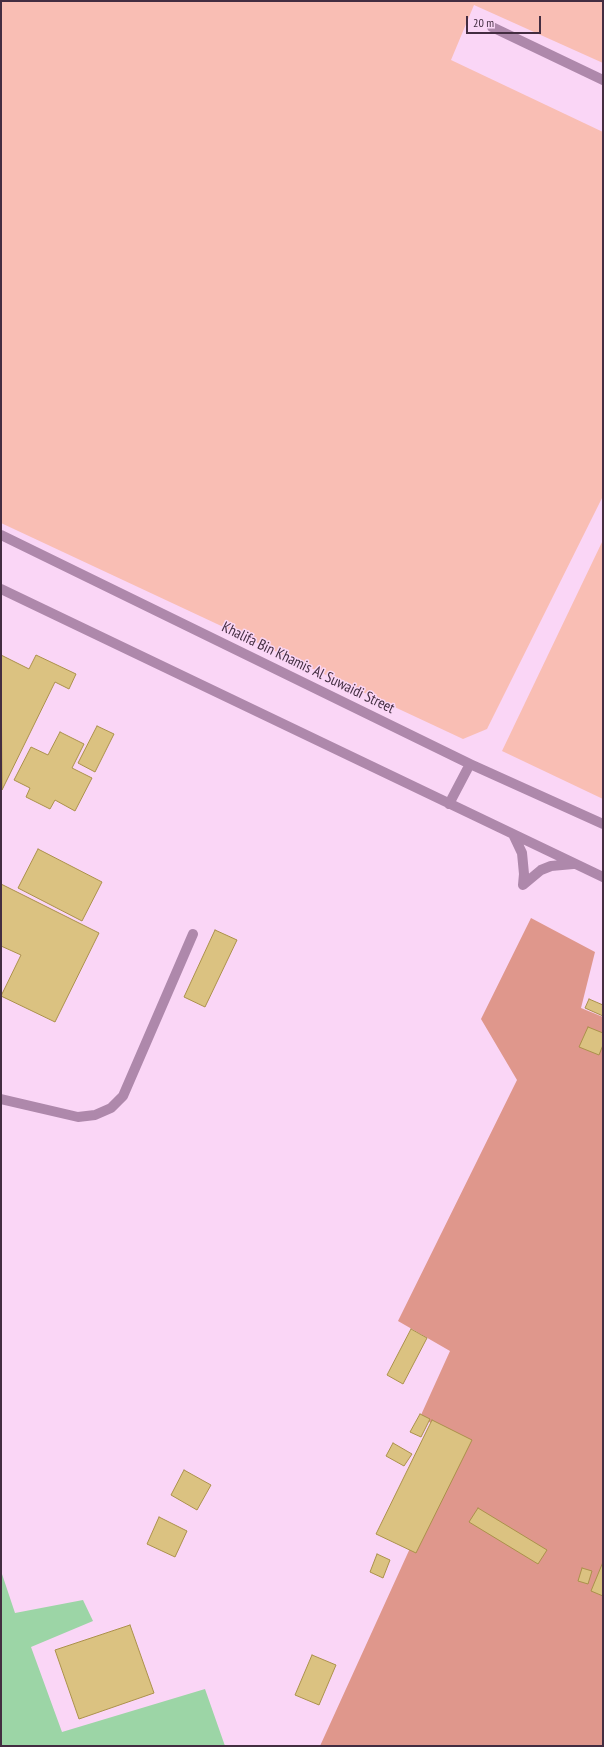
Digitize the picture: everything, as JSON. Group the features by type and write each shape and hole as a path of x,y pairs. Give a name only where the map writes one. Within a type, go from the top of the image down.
{"lane":[{"path":"492,27 603,80"},
{"name":"Khalifa Bin Khamis Al Suwaidi Street","path":"1,535 470,764 603,824"},
{"path":"1,589 603,877"},
{"path":"449,804 470,764"},
{"path":"513,834 522,853 524,869 523,885 541,870 552,866 575,864"},
{"path":"1,1099 78,1117 95,1115 111,1108 123,1096 126,1090 193,934"}],"shaded area":[{"path":"1,1 603,1 603,63 474,5 451,60 603,132 603,496 487,729 463,739 1,523"},
{"path":"603,540 603,799 502,751"},
{"path":"531,918 595,952 581,1008 603,1017 603,1746 320,1746 457,1445 421,1415 450,1351 398,1321 517,1080 481,1019"},
{"path":"1,1571 15,1613 83,1600 93,1621 31,1647 62,1732 205,1689 225,1746 1,1746"}],"building":[{"path":"1,655 29,669 36,655 76,674 69,689 55,682 2,790"},
{"path":"97,726 114,734 95,772 78,763"},
{"path":"60,732 84,744 72,768 92,778 75,811 55,800 50,809 26,797 30,788 14,780 31,747 48,755"},
{"path":"38,849 102,882 82,921 18,888"},
{"path":"1,884 99,933 55,1022 1,996 21,955 1,946"},
{"path":"215,930 237,940 205,1007 184,997"},
{"path":"589,999 603,1005 603,1016 585,1008"},
{"path":"588,1027 603,1033 603,1045 599,1055 579,1047"},
{"path":"411,1329 427,1338 403,1384 387,1375"},
{"path":"420,1414 430,1419 421,1437 410,1432"},
{"path":"432,1420 472,1440 416,1553 376,1534"},
{"path":"393,1443 412,1454 404,1466 386,1456"},
{"path":"184,1470 211,1485 197,1510 171,1495"},
{"path":"478,1508 547,1550 538,1564 469,1522"},
{"path":"159,1517 187,1531 175,1557 147,1544"},
{"path":"377,1554 390,1560 383,1578 370,1572"},
{"path":"603,1562 603,1596 591,1591"},
{"path":"582,1568 592,1571 588,1584 578,1581"},
{"path":"130,1625 154,1693 79,1719 55,1650"},
{"path":"312,1655 336,1665 319,1705 295,1695"}]}
